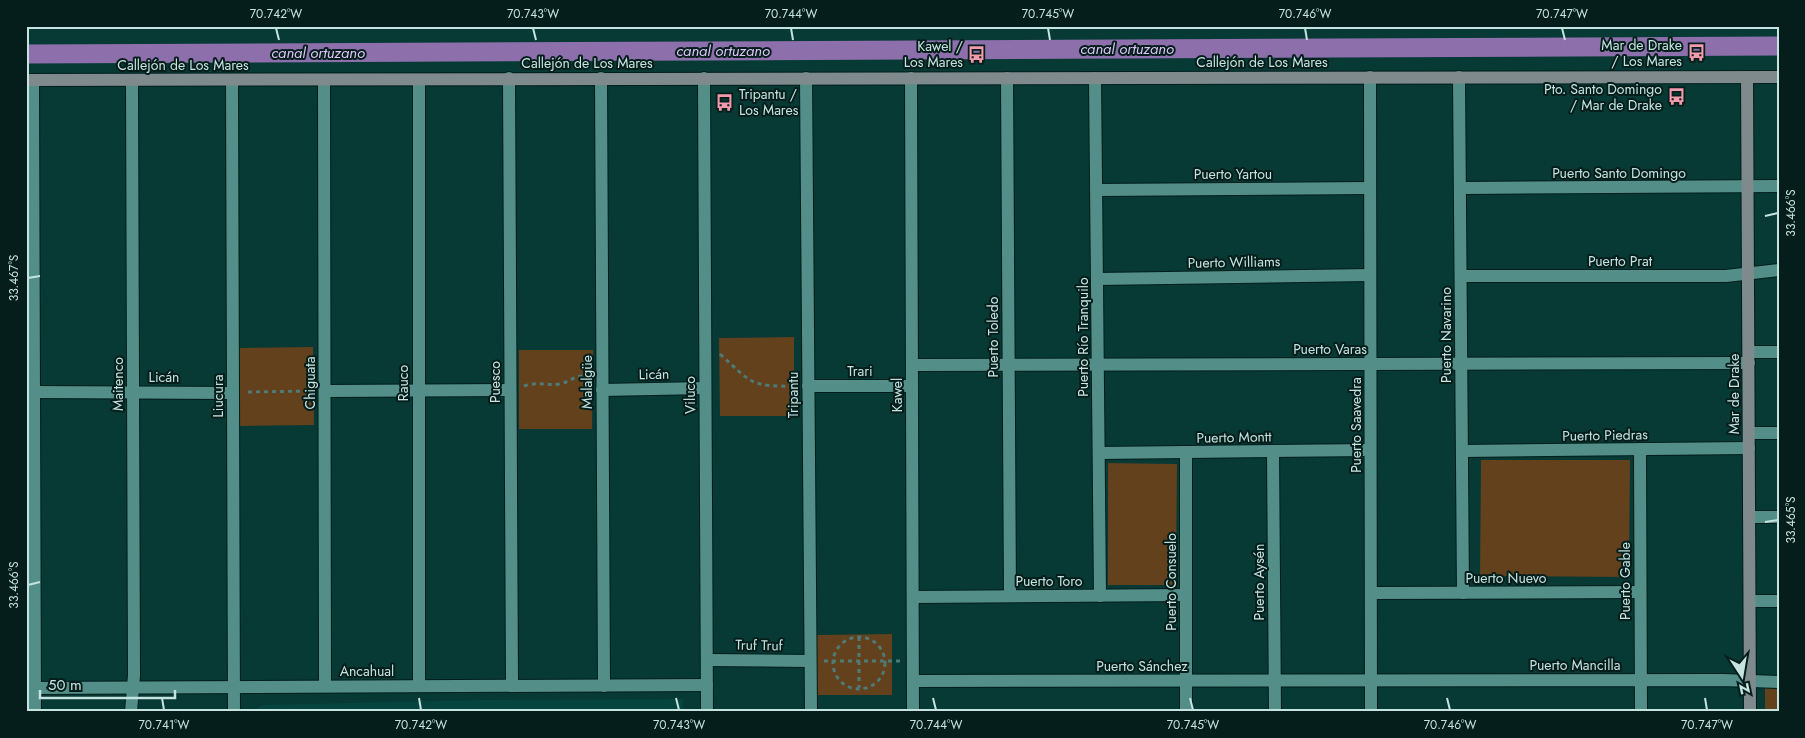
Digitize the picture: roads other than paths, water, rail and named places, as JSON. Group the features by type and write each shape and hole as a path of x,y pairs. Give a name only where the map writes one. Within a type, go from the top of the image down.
{"street":[{"name":"Puerto Saavedra","path":"1370,77 1371,712"},
{"name":"Puerto Navarino","path":"1459,77 1463,593"},
{"name":"Mar de Drake","path":"1747,77 1750,712"},
{"name":"Callejón de Los Mares","path":"30,80 1779,77"},
{"name":"Puesco","path":"509,78 512,686"},
{"name":"Malalgüe","path":"601,78 604,686"},
{"name":"Viluco","path":"704,78 707,712"},
{"name":"Tripantu","path":"806,78 810,712"},
{"name":"Kawel","path":"911,78 913,712"},
{"name":"Puerto Toledo","path":"1007,78 1010,596"},
{"name":"Puerto Río Tranquilo","path":"1095,78 1100,596"},
{"path":"30,80 34,392 31,688 35,712"},
{"name":"Maitenco","path":"131,712 134,687 132,80"},
{"name":"Liucura","path":"232,80 234,712"},
{"name":"Chiguata","path":"324,80 326,686"},
{"name":"Rauco","path":"418,686 419,80"},
{"name":"Puerto Santo Domingo","path":"1460,188 1779,186"},
{"name":"Puerto Yartou","path":"1096,190 1370,188"},
{"name":"Puerto Prat","path":"1461,276 1726,276 1779,270"},
{"name":"Puerto Williams","path":"1097,279 1370,275"},
{"name":"Puerto Varas","path":"912,365 1462,364 1749,358 1779,352"},
{"name":"Trari","path":"808,386 912,386"},
{"name":"Licán","path":"602,390 706,388"},
{"path":"325,391 510,390"},
{"name":"Licán","path":"34,392 233,393"},
{"path":"1749,433 1779,433"},
{"name":"Puerto Piedras","path":"1462,451 1749,448"},
{"name":"Puerto Gable","path":"1640,449 1641,712"},
{"name":"Puerto Montt","path":"1099,453 1370,450"},
{"name":"Puerto Aysén","path":"1273,451 1275,712"},
{"name":"Puerto Consuelo","path":"1186,453 1186,712"},
{"path":"1749,517 1779,517"},
{"name":"Puerto Nuevo","path":"1371,593 1640,592"},
{"name":"Puerto Toro","path":"913,597 1186,595"},
{"path":"1750,601 1779,601"},
{"name":"Truf Truf","path":"707,660 810,661"},
{"name":"Puerto Sánchez","path":"913,681 1371,680"},
{"name":"Puerto Mancilla","path":"1371,680 1779,682"},
{"name":"Ancahual","path":"31,688 707,685"}],"waterway":[{"name":"canal ortuzano","path":"26,54 1779,46"}],"place":[{"name":"Mar de Drake / Los Mares","path":"1696,53"},
{"name":"Kawel / Los Mares","path":"977,54"},
{"name":"Pto. Santo Domingo / Mar de Drake","path":"1676,97"},
{"name":"Tripantu / Los Mares","path":"725,102"}]}
